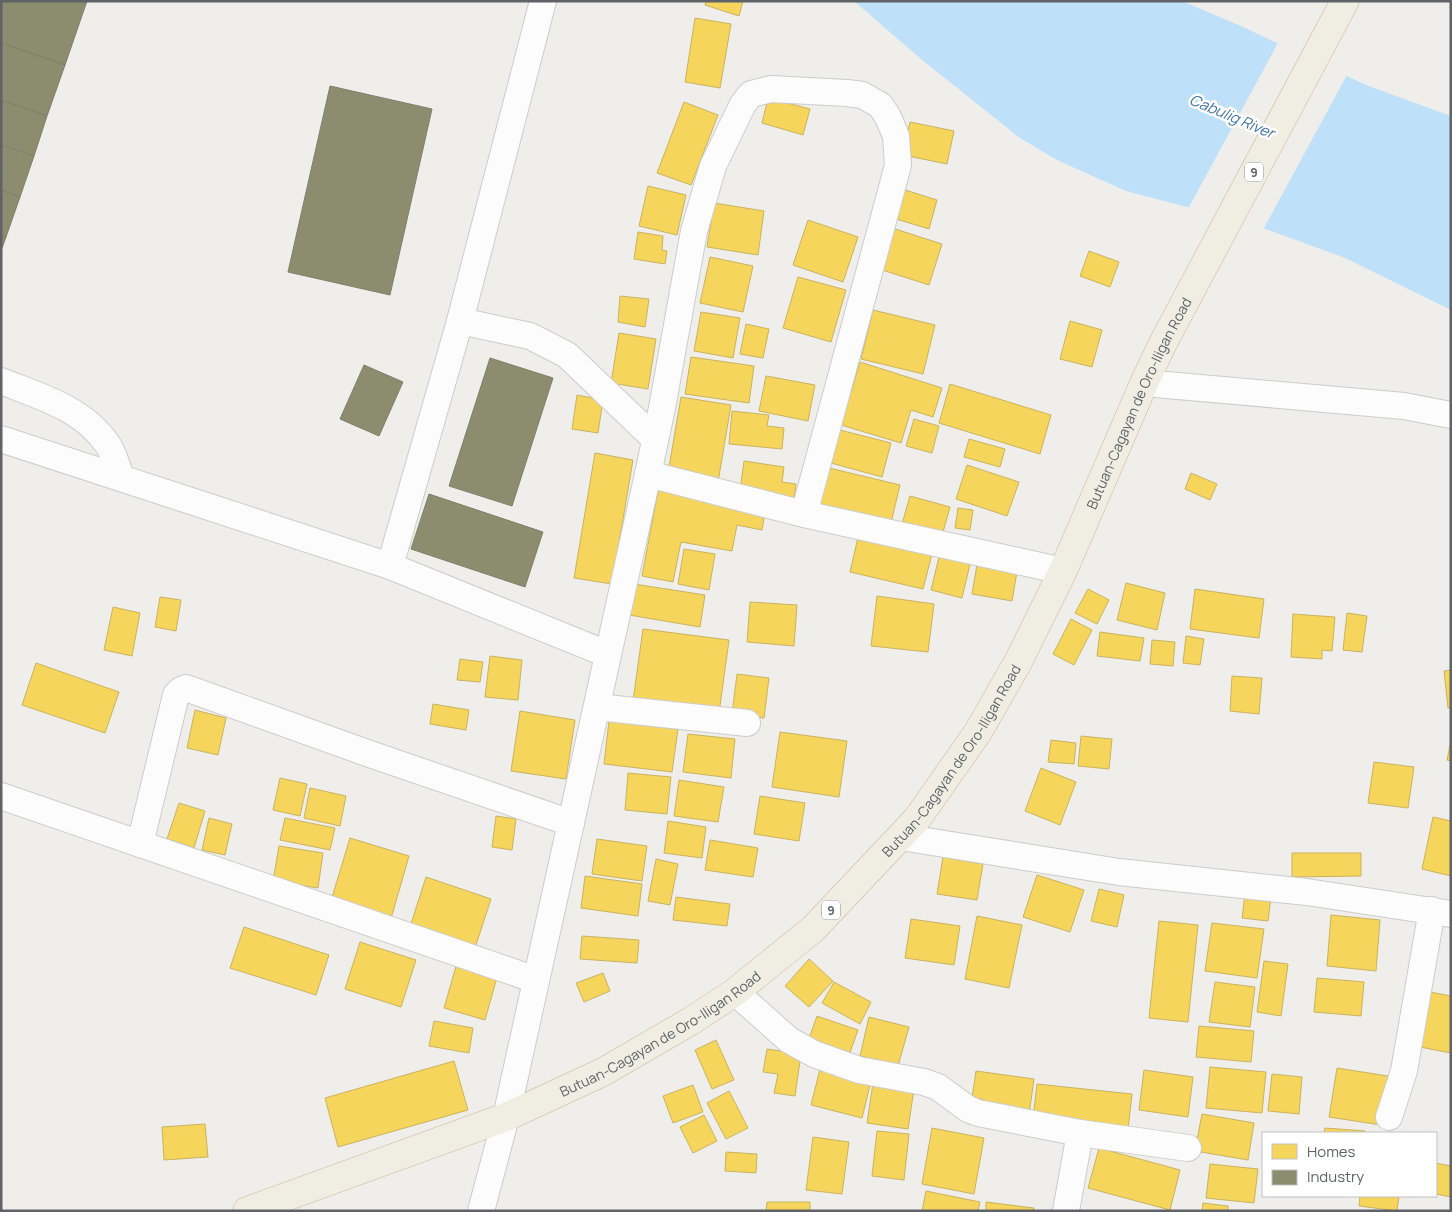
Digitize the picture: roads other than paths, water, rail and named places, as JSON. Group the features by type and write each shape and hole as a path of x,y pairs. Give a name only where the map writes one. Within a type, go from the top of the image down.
{"highway":[{"name":"Butuan-Cagayan de Oro-Iligan Road","path":"247,1211 506,1117 603,1072 691,1021 735,992 813,929 917,819 978,732 1018,662 1063,571 1163,343 1345,1"}],"street":[{"path":"390,566 460,321 543,1"},
{"path":"481,1211 506,1117 648,474 694,231 714,166 743,104 751,94 771,89 862,95 880,105 888,117 896,136 898,165 804,514"},
{"path":"460,321 530,336 567,355 655,439"},
{"path":"1,381 62,406 88,421 109,446 121,478"},
{"path":"1144,383 1404,406 1451,415"},
{"path":"1,439 390,566 607,654"},
{"path":"648,474 804,514 1063,571"},
{"path":"140,844 176,695 186,688 571,823"},
{"path":"596,706 747,723"},
{"path":"1,796 536,980"},
{"path":"900,837 1119,872 1307,892 1441,912 1404,1071 1389,1117"},
{"path":"735,992 789,1040 814,1054 859,1070 924,1082 938,1087 968,1109 978,1113 1080,1133 1188,1148"},
{"path":"1066,1211 1080,1133"}],"water":[{"name":"Cabulig River","path":"854,1 1182,1 1241,26 1366,85 1451,116 1451,310 1345,258 1252,224 1126,191 1057,160 1020,138 921,59"}]}
